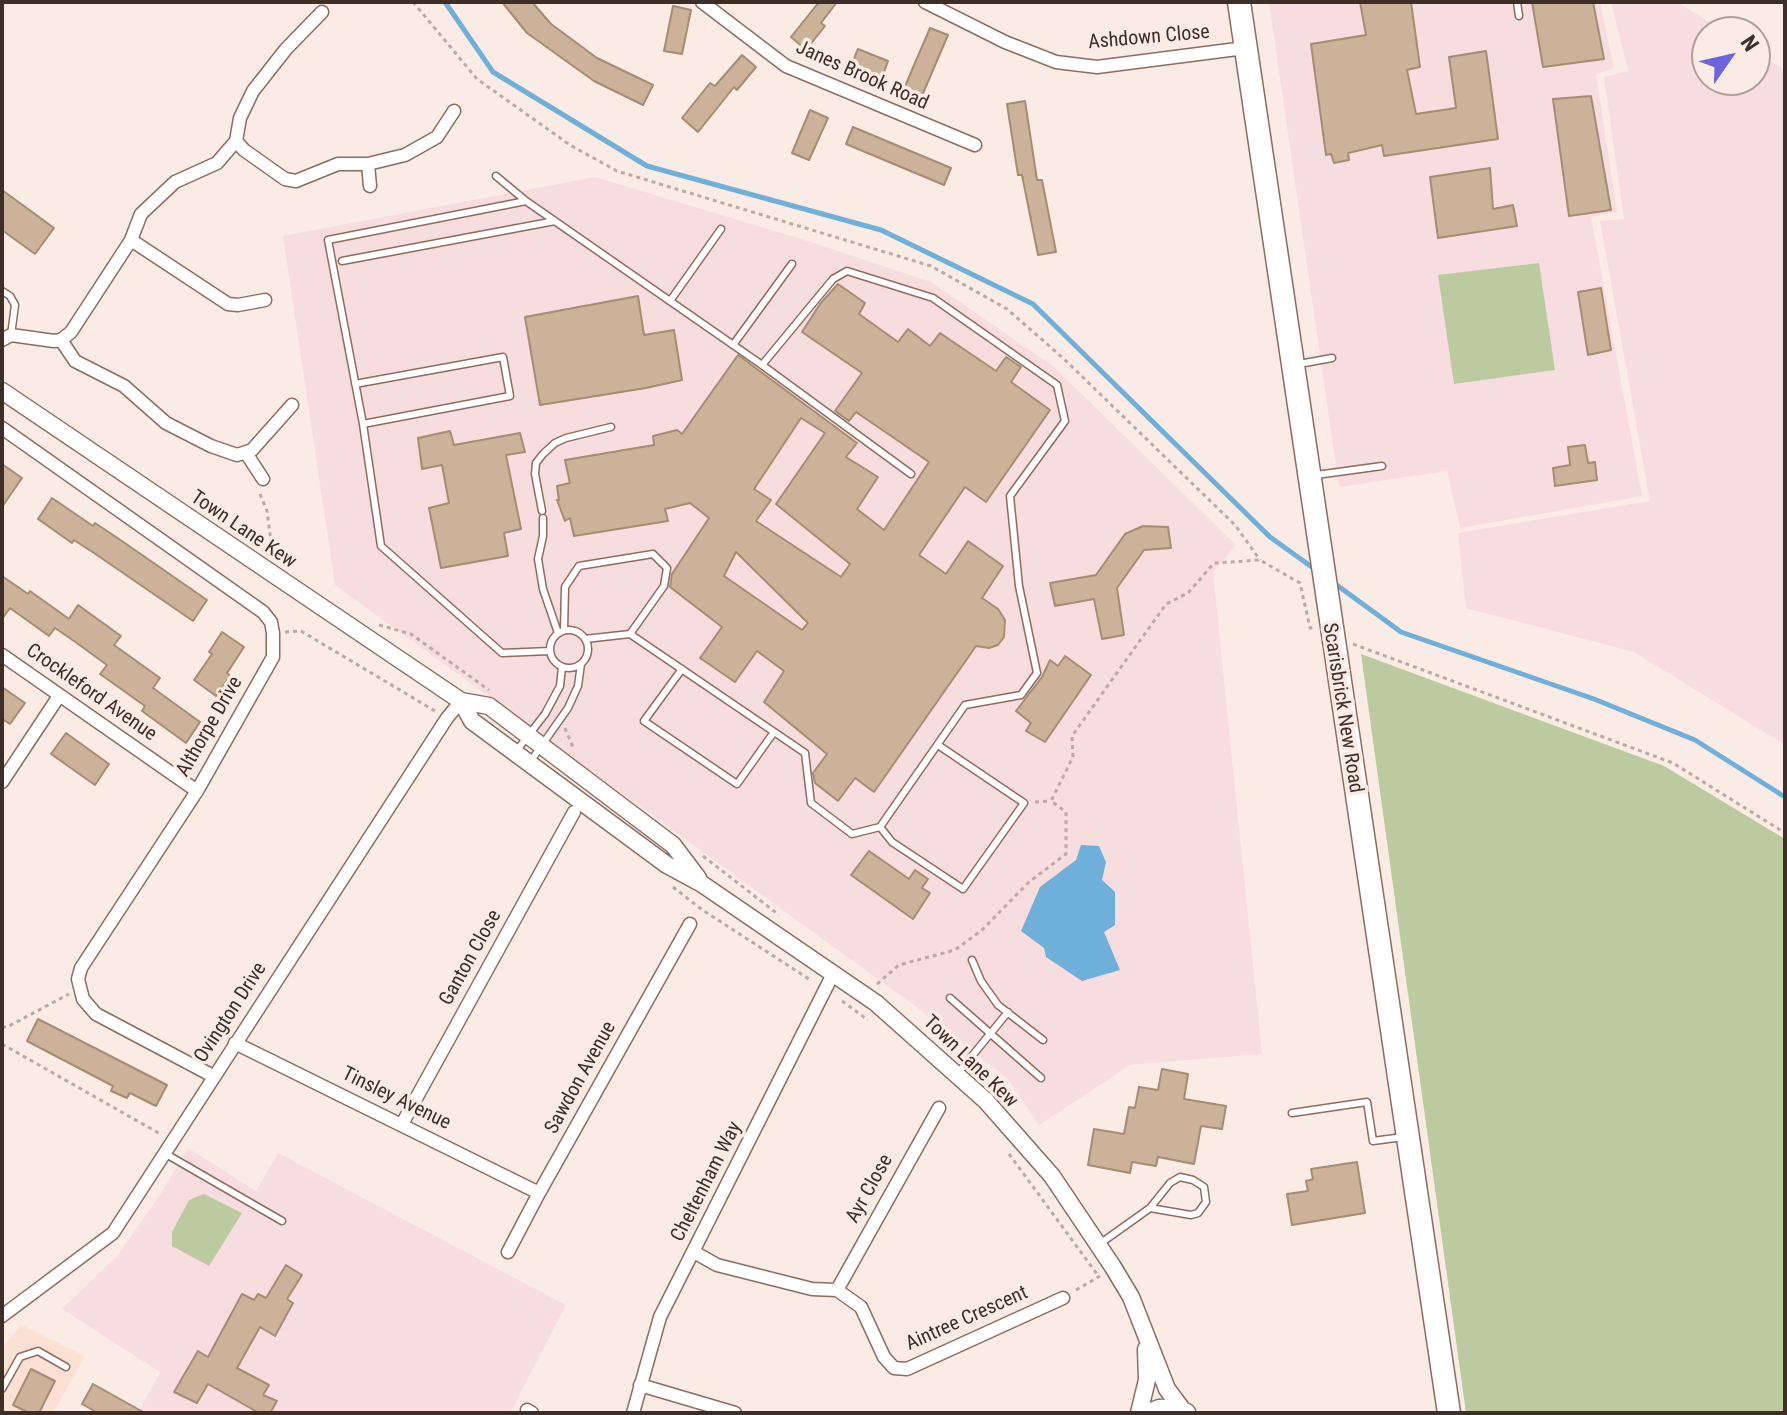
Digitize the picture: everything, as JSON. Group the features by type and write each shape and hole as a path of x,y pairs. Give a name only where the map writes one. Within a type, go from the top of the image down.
{"highway":[{"name":"Scarisbrick New Road","path":"1239,2 1449,1413"}],"street":[{"name":"Janes Brook Road","path":"702,2 786,66 975,145"},
{"name":"Ashdown Close","path":"925,2 1005,42 1056,62 1097,67 1245,48"},
{"path":"7,338 61,340 71,332 131,240 141,214 175,182 217,163 236,141 240,118 253,91 286,49 322,12"},
{"path":"236,141 285,179 296,181 338,164 387,161 421,148 437,137 454,111"},
{"path":"368,164 370,186"},
{"path":"131,240 228,304 265,300"},
{"path":"61,340 75,361 124,386 166,423 186,435 237,455 246,453 292,405"},
{"name":"Town Lane Kew","path":"2,391 461,701 489,706 673,845 708,888"},
{"path":"2,428 263,612 271,622 273,633"},
{"path":"246,453 263,479"},
{"name":"Althorpe Drive","path":"79,989 81,968 197,791 273,657 273,633"},
{"name":"Crockleford Avenue","path":"2,655 197,791"},
{"path":"2,782 59,696"},
{"name":"Town Lane Kew","path":"461,701 472,721 667,865 708,888 830,982 876,1003 958,1073 1052,1176 1098,1245 1106,1272 1131,1297 1167,1389 1185,1411"},
{"name":"Ovington Drive","path":"2,1316 113,1233 447,718 461,701"},
{"name":"Ganton Close","path":"402,1124 574,812"},
{"name":"Sawdon Avenue","path":"508,1252 690,924"},
{"name":"Cheltenham Way","path":"633,1413 660,1317 830,982"},
{"path":"79,989 88,1007 96,1014 213,1076"},
{"name":"Tinsley Avenue","path":"235,1043 539,1193"},
{"name":"Ayr Close","path":"837,1290 939,1108"},
{"path":"694,1252 717,1265 812,1289 837,1290"},
{"name":"Aintree Crescent","path":"837,1290 861,1307 884,1357 894,1368 907,1369 1063,1298"},
{"name":"Town Lane Kew","path":"1139,1413 1147,1380 1145,1331"},
{"path":"640,1385 735,1413"},
{"path":"1146,1413 1159,1408 1185,1411"}],"lane":[{"path":"1517,2 1519,16"},
{"path":"496,176 526,201 762,365 911,474"},
{"path":"526,201 328,240 363,424 381,546 502,653 550,651"},
{"path":"342,261 555,221"},
{"path":"670,301 721,229"},
{"path":"733,345 792,264"},
{"path":"585,639 630,634 805,753 811,803 852,834 880,827 965,705 1021,695 1037,673 1019,586 1010,496 1065,421 1057,385 933,298 847,271 833,279 762,365"},
{"path":"2,291 10,296 15,305 7,338"},
{"path":"355,384 503,357 510,396 363,424"},
{"path":"1292,365 1332,358"},
{"path":"561,632 543,589 538,559 543,536 543,514 535,474 536,463 555,443 611,427"},
{"path":"1308,476 1382,466"},
{"path":"581,664 562,667 550,651 550,645 561,632 565,587 579,566 653,554 667,568 664,586 630,634"},
{"path":"515,753 535,741 568,708 578,686 581,664 588,651 585,639 575,631 561,632"},
{"path":"529,763 545,714 560,686 562,667"},
{"path":"682,669 644,721 737,784 774,732"},
{"path":"880,827 892,842 963,889 1024,803 938,745"},
{"path":"972,960 981,981 998,1005 1043,1040"},
{"path":"950,998 1041,1078"},
{"path":"958,1073 1008,1012"},
{"path":"1292,1113 1367,1102 1373,1141 1407,1136"},
{"path":"166,1154 282,1221"},
{"path":"1098,1245 1150,1208 1170,1183 1180,1177 1204,1187 1206,1202 1198,1213 1191,1215 1150,1208"},
{"path":"2,1389 20,1357 38,1351 66,1367"}],"path":[{"path":"263,479 255,490 266,504 274,561"},
{"path":"874,987 899,965 955,950 982,930 1029,882 1066,854 1066,812 1051,801 1073,757 1072,736 1166,604 1188,593 1214,563 1260,560 1300,583 1310,628 1329,618"},
{"path":"273,633 301,631 447,718"},
{"path":"1349,643 1673,763 1785,833"},
{"path":"667,883 701,909 830,982 879,1028"},
{"path":"690,924 701,909 708,888"},
{"path":"2,1027 79,989"},
{"path":"2,1044 172,1141"},
{"path":"1007,1150 1106,1272 1063,1298"}],"shaded area":[{"path":"1269,2 1600,2 1614,68 1596,74 1617,212 1591,217 1642,496 1460,528 1447,471 1339,487"},
{"path":"1611,2 1677,2 1699,16 1691,16 1691,96 1771,96 1771,61 1785,70 1785,745 1634,652 1466,608 1458,533 1650,501 1600,221 1624,219 1604,77 1628,71"},
{"path":"595,177 931,282 1053,366 1236,545 1213,572 1262,1054 1130,1065 1039,1125 1008,1079 915,1006 335,585 283,236"},
{"path":"188,1148 256,1191 278,1153 566,1305 510,1413 138,1413 160,1372 62,1309 118,1255"},
{"path":"21,1325 85,1356 53,1413 2,1413 2,1348"}],"green space":[{"path":"1539,263 1555,370 1454,384 1438,275"},
{"path":"1361,654 1664,766 1785,839 1785,1413 1466,1413"},
{"path":"204,1194 242,1213 209,1266 172,1246 172,1232 189,1200"}],"water":[{"path":"1081,845 1099,846 1106,862 1102,880 1115,892 1115,925 1104,932 1120,970 1082,981 1046,957 1044,948 1021,931 1040,887 1076,860"}],"building":[{"path":"502,2 532,2 551,24 597,58 653,85 643,105 594,81 527,33"},
{"path":"819,2 837,2 821,23 825,26 806,50 791,37"},
{"path":"1360,2 1411,2 1420,67 1407,70 1416,114 1456,108 1449,57 1486,51 1498,139 1384,156 1382,145 1348,153 1349,160 1334,163 1331,154 1326,155 1311,44 1366,35"},
{"path":"1532,2 1593,2 1604,59 1543,67"},
{"path":"673,6 691,10 682,54 664,51"},
{"path":"930,28 948,35 918,105 900,98"},
{"path":"858,49 888,61 882,78 851,66"},
{"path":"742,55 756,67 737,90 734,87 698,132 682,118 710,83 715,86"},
{"path":"1591,96 1611,210 1569,216 1553,99"},
{"path":"1025,101 1037,180 1042,180 1056,252 1038,255 1022,175 1018,175 1007,104"},
{"path":"810,110 828,118 809,160 792,153"},
{"path":"853,127 951,168 944,185 846,144"},
{"path":"1490,168 1493,209 1513,205 1517,226 1438,238 1430,177"},
{"path":"2,190 54,228 35,254 2,230"},
{"path":"838,284 865,303 859,314 898,342 908,329 930,346 940,333 996,371 1006,357 1021,367 1011,382 1050,410 986,502 965,487 919,555 946,574 968,541 1003,566 982,598 998,609 1005,620 1004,637 998,645 989,648 976,646 874,792 855,778 838,801 815,783 813,773 827,754 764,702 784,671 757,651 735,682 700,658 722,627 670,587 672,574 709,518 690,503 665,509 668,521 574,536 570,518 565,521 557,500 557,486 570,483 565,460 654,445 653,436 677,430 682,434 738,355 857,443 846,457 878,477 857,509 884,530 929,462 856,412 849,421 835,411 862,373 802,332","holes":["801,418 825,433 776,504 850,564 841,577 756,521 771,500 754,489","736,552 808,623 802,630 724,576"]},
{"path":"1601,288 1611,350 1588,355 1578,292"},
{"path":"638,296 644,335 674,330 682,380 540,405 525,317"},
{"path":"450,431 454,445 520,433 525,452 506,455 521,529 504,533 508,556 441,568 429,508 449,503 442,465 422,469 418,438"},
{"path":"1585,445 1588,463 1595,462 1597,480 1555,486 1553,468 1570,465 1568,447"},
{"path":"2,464 22,478 2,507"},
{"path":"52,498 93,526 95,523 207,600 193,621 38,519"},
{"path":"1143,526 1168,527 1171,548 1144,550 1117,588 1124,635 1102,639 1094,599 1055,606 1050,583 1096,575 1125,534"},
{"path":"2,576 28,594 30,591 69,619 78,605 121,636 114,645 160,678 153,688 200,722 186,743 142,711 145,706 100,674 107,665 55,628 49,636 10,608 2,619"},
{"path":"222,632 244,647 216,696 194,680 212,654 209,652"},
{"path":"1065,656 1091,675 1045,742 1026,731 1031,723 1016,711 1042,677 1050,660 1058,666"},
{"path":"2,687 25,703 10,724 2,719"},
{"path":"66,733 109,764 95,785 51,754"},
{"path":"869,851 909,879 915,870 928,879 922,888 930,893 913,919 851,875"},
{"path":"38,1019 167,1085 156,1106 130,1093 127,1098 111,1091 113,1086 27,1041"},
{"path":"1162,1069 1188,1074 1184,1099 1226,1106 1222,1129 1201,1126 1194,1164 1158,1157 1156,1166 1132,1162 1130,1173 1088,1165 1094,1129 1124,1134 1129,1107 1135,1108 1139,1087 1158,1090"},
{"path":"1357,1162 1365,1213 1292,1225 1287,1194 1308,1191 1306,1181 1313,1179 1311,1169"},
{"path":"286,1265 302,1275 287,1299 293,1303 275,1336 260,1327 237,1368 269,1385 263,1395 277,1401 270,1413 259,1413 208,1384 197,1403 174,1392 198,1351 208,1357 242,1294 254,1300 258,1294 266,1298"},
{"path":"31,1369 55,1381 39,1413 29,1413 13,1405"},
{"path":"93,1384 145,1413 98,1413 82,1404"}],"waterway":[{"path":"445,2 493,72 647,166 881,230 1033,304 1270,537 1316,570"},
{"path":"1334,583 1401,632 1594,699 1695,740 1785,797"}]}
